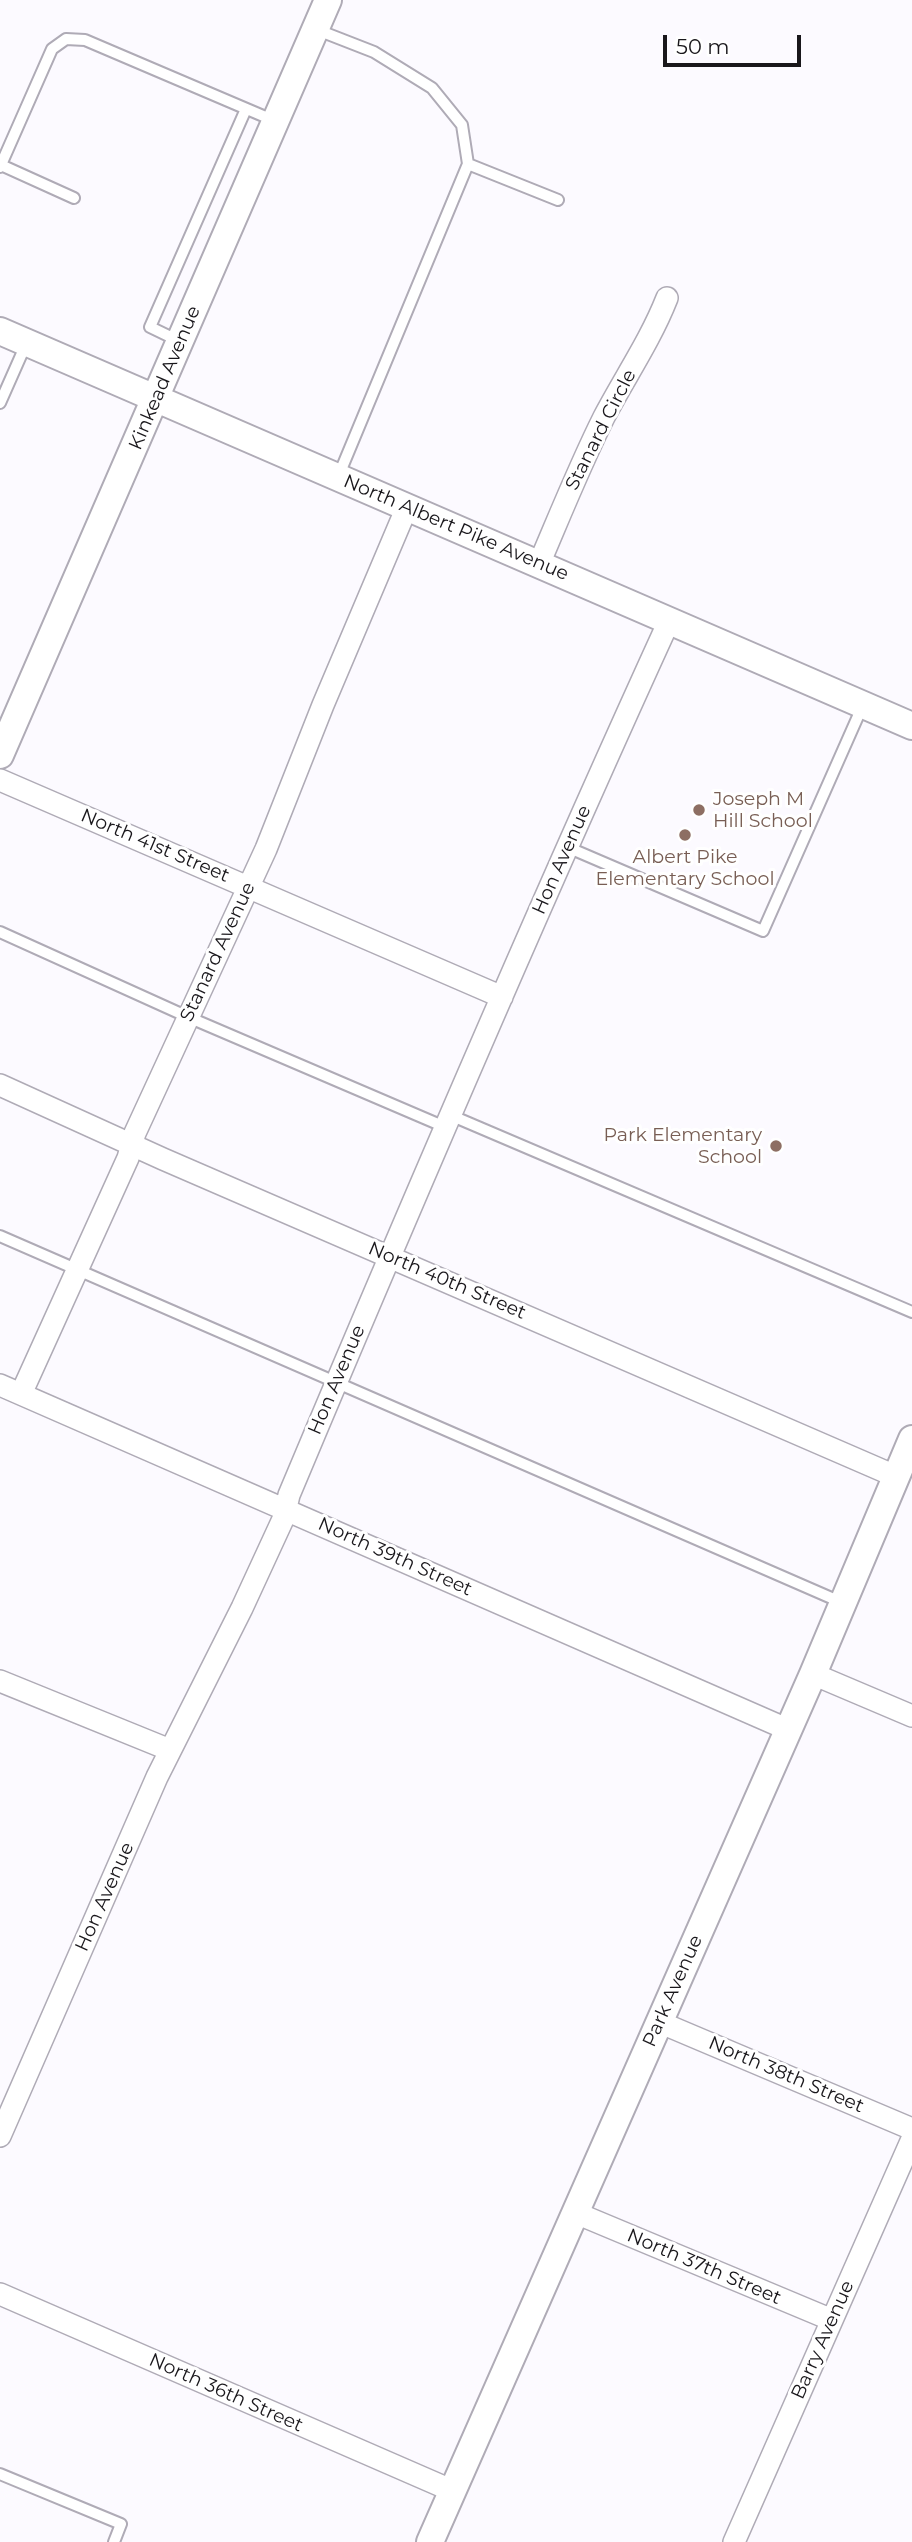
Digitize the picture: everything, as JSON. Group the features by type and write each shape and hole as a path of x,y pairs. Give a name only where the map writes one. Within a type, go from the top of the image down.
{"street":[{"name":"Kinkead Avenue","path":"0,755 328,0"},
{"name":"Stanard Circle","path":"539,564 580,466 655,328 667,298"},
{"name":"North Albert Pike Avenue","path":"0,331 912,726"},
{"name":"Stanard Avenue","path":"21,1394 128,1158 135,1133 248,886 407,507"},
{"name":"Hon Avenue","path":"0,2135 170,1750 242,1608 286,1509 289,1495 389,1255 669,621"},
{"name":"North 41st Street","path":"0,780 502,997"},
{"name":"North 40th Street","path":"0,1086 895,1476"},
{"name":"North 39th Street","path":"0,1385 789,1730"},
{"name":"Park Avenue","path":"430,2542 789,1730 912,1439"},
{"path":"813,1674 912,1716"},
{"path":"0,1681 170,1750"},
{"name":"North 38th Street","path":"659,2022 912,2129"},
{"name":"Barry Avenue","path":"734,2542 912,2138"},
{"name":"North 37th Street","path":"576,2213 832,2320"},
{"name":"North 36th Street","path":"0,2294 453,2491"}],"lane":[{"path":"315,29 374,52 432,88 462,125 468,163 338,477"},
{"path":"74,198 0,166 52,49 66,39 85,40 275,121"},
{"path":"180,341 150,327 246,109"},
{"path":"468,163 558,200"},
{"path":"0,403 27,342"},
{"path":"568,847 763,931 863,705"},
{"path":"0,932 188,1017 912,1312"},
{"path":"0,1236 843,1603"},
{"path":"0,2474 121,2524 114,2542"}],"place":[{"name":"Joseph M Hill School","path":"699,810"},
{"name":"Albert Pike Elementary School","path":"685,835"},
{"name":"Park Elementary School","path":"776,1146"}]}
